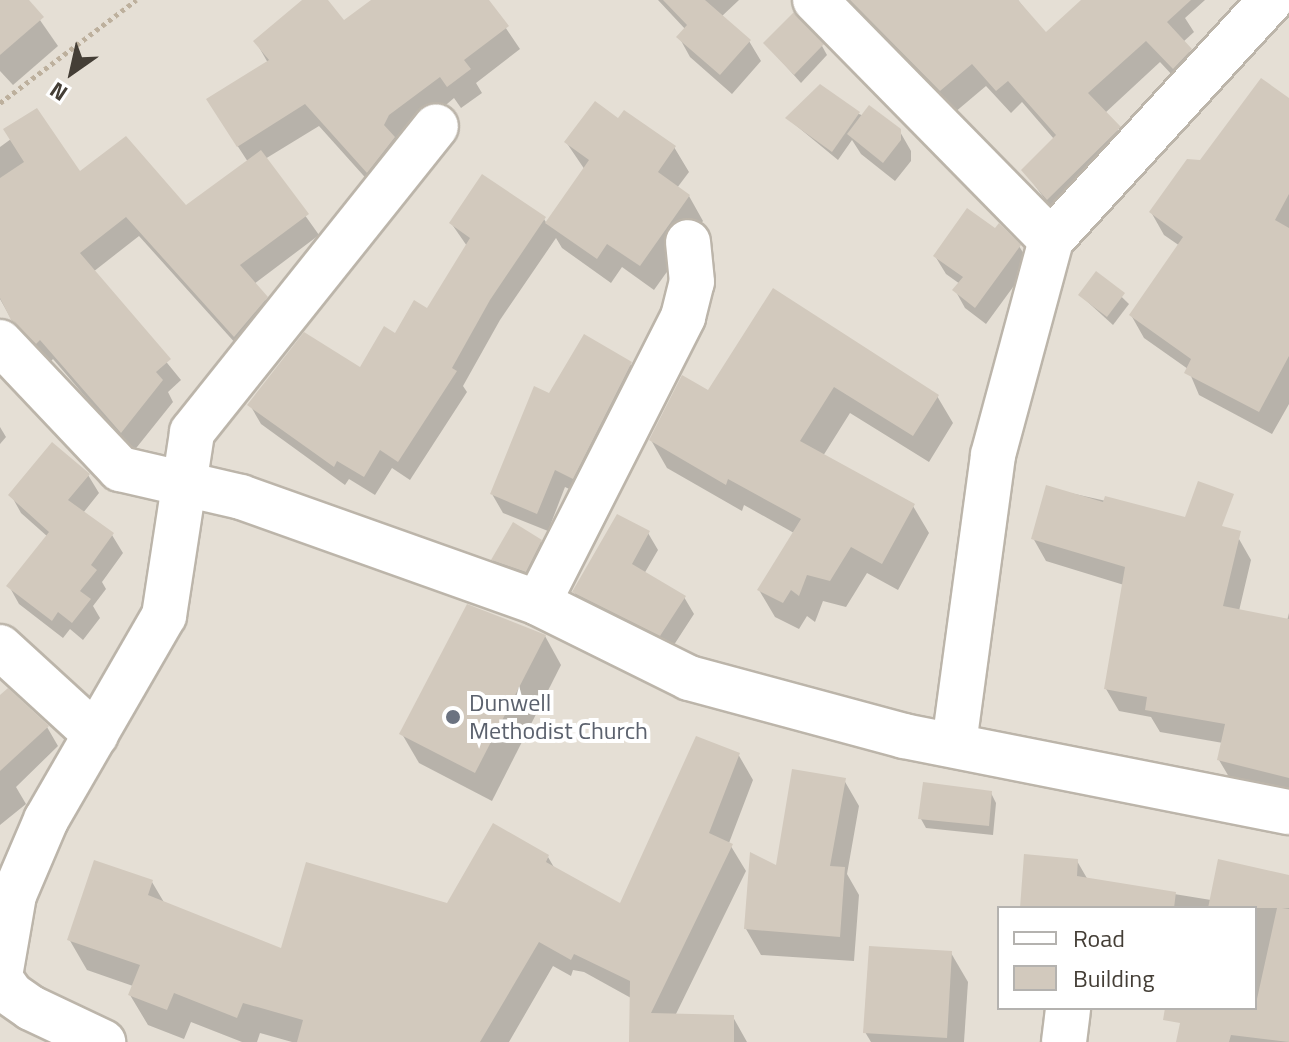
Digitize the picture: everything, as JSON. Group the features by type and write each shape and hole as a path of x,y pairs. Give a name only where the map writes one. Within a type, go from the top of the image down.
{"street":[{"path":"815,0 1051,240"},
{"path":"954,744 993,455 1051,240 1276,7"},
{"path":"103,1042 31,1008 11,994 0,977 14,895 46,820 164,616 180,484 192,432 436,126"},
{"path":"538,603 683,317 692,282 688,242"},
{"path":"0,342 120,469 241,497 538,603 689,678 796,711 1289,812"},
{"path":"0,647 96,735"},
{"path":"1064,1042 1068,1010"}],"path":[{"path":"0,103 136,0"}],"shaded area":[{"path":"0,0 1289,0 1289,1042 0,1042"}],"building":[{"path":"0,0 29,0 44,17 0,55"},
{"path":"302,0 328,0 344,20 371,0 489,0 509,26 464,60 471,69 447,87 440,77 389,115 384,125 395,137 367,173 305,104 237,147 206,99 269,60 253,41"},
{"path":"663,0 705,0 751,40 720,75 676,37 687,25"},
{"path":"850,0 1018,0 1046,32 1081,0 1191,0 1167,22 1192,49 1173,69 1146,41 1088,93 1121,127 1047,200 1021,170 1056,135 1008,81 996,91 972,64 940,91"},
{"path":"794,12 824,44 794,75 763,43"},
{"path":"1261,78 1289,98 1289,194 1275,220 1289,228 1289,356 1259,412 1184,373 1191,359 1129,315 1183,237 1149,212 1187,159 1200,160"},
{"path":"820,84 860,112 832,152 785,118"},
{"path":"595,101 618,118 624,110 676,146 658,172 690,195 640,266 607,244 597,259 545,223 589,160 564,142"},
{"path":"869,105 901,129 901,140 883,163 847,134"},
{"path":"37,108 80,171 126,136 186,205 261,150 309,214 240,265 268,297 234,337 126,217 80,253 171,359 156,372 163,380 121,433 40,340 36,344 11,320 0,298 0,178 24,162 3,129"},
{"path":"482,174 546,217 490,300 452,368 457,371 398,462 380,450 364,477 337,461 334,467 247,405 304,332 360,367 384,326 395,333 414,300 427,308 470,238 449,223"},
{"path":"967,208 995,228 999,223 1021,245 975,308 952,290 963,277 933,256"},
{"path":"1096,271 1125,293 1107,317 1078,295"},
{"path":"773,288 939,395 913,436 834,387 800,441 915,504 882,564 851,547 830,581 807,575 799,596 791,590 783,603 757,590 801,519 728,479 726,485 649,440 682,375 708,390"},
{"path":"584,334 632,362 573,479 555,470 537,514 490,494 534,386 549,393"},
{"path":"52,442 90,474 68,500 114,533 91,565 97,570 80,591 91,599 72,623 58,612 52,621 6,586 49,532 8,495"},
{"path":"1198,481 1234,494 1222,526 1241,531 1223,606 1289,619 1289,778 1217,760 1225,724 1145,710 1147,697 1104,689 1125,567 1031,539 1046,485 1103,502 1105,496 1185,517"},
{"path":"617,514 650,531 632,564 686,596 660,636 572,592"},
{"path":"513,522 542,540 526,572 491,560"},
{"path":"467,604 546,635 475,773 399,734"},
{"path":"8,688 49,726 0,771 0,695"},
{"path":"696,736 740,753 709,833 733,844 651,1013 734,1015 734,1042 629,1042 630,981 574,954 571,960 539,942 480,1042 297,1042 303,1020 243,1003 237,1018 174,993 167,1010 128,995 140,965 67,940 94,860 153,880 148,895 281,948 306,862 447,903 493,823 549,855 546,862 620,903"},
{"path":"792,769 846,778 830,866 845,867 840,937 744,929 750,852 776,865"},
{"path":"923,782 992,791 989,826 918,819"},
{"path":"1024,854 1078,859 1077,876 1176,892 1174,906 1020,906"},
{"path":"1218,859 1289,875 1289,908 1282,908 1289,909 1289,1042 1231,1035 1229,1042 1176,1042 1180,1023 1163,1020 1165,1010 1257,1010 1277,908 1208,906"},
{"path":"869,946 952,951 947,1038 863,1033"}],"place":[{"name":"Dunwell Methodist Church","path":"453,717"}]}
